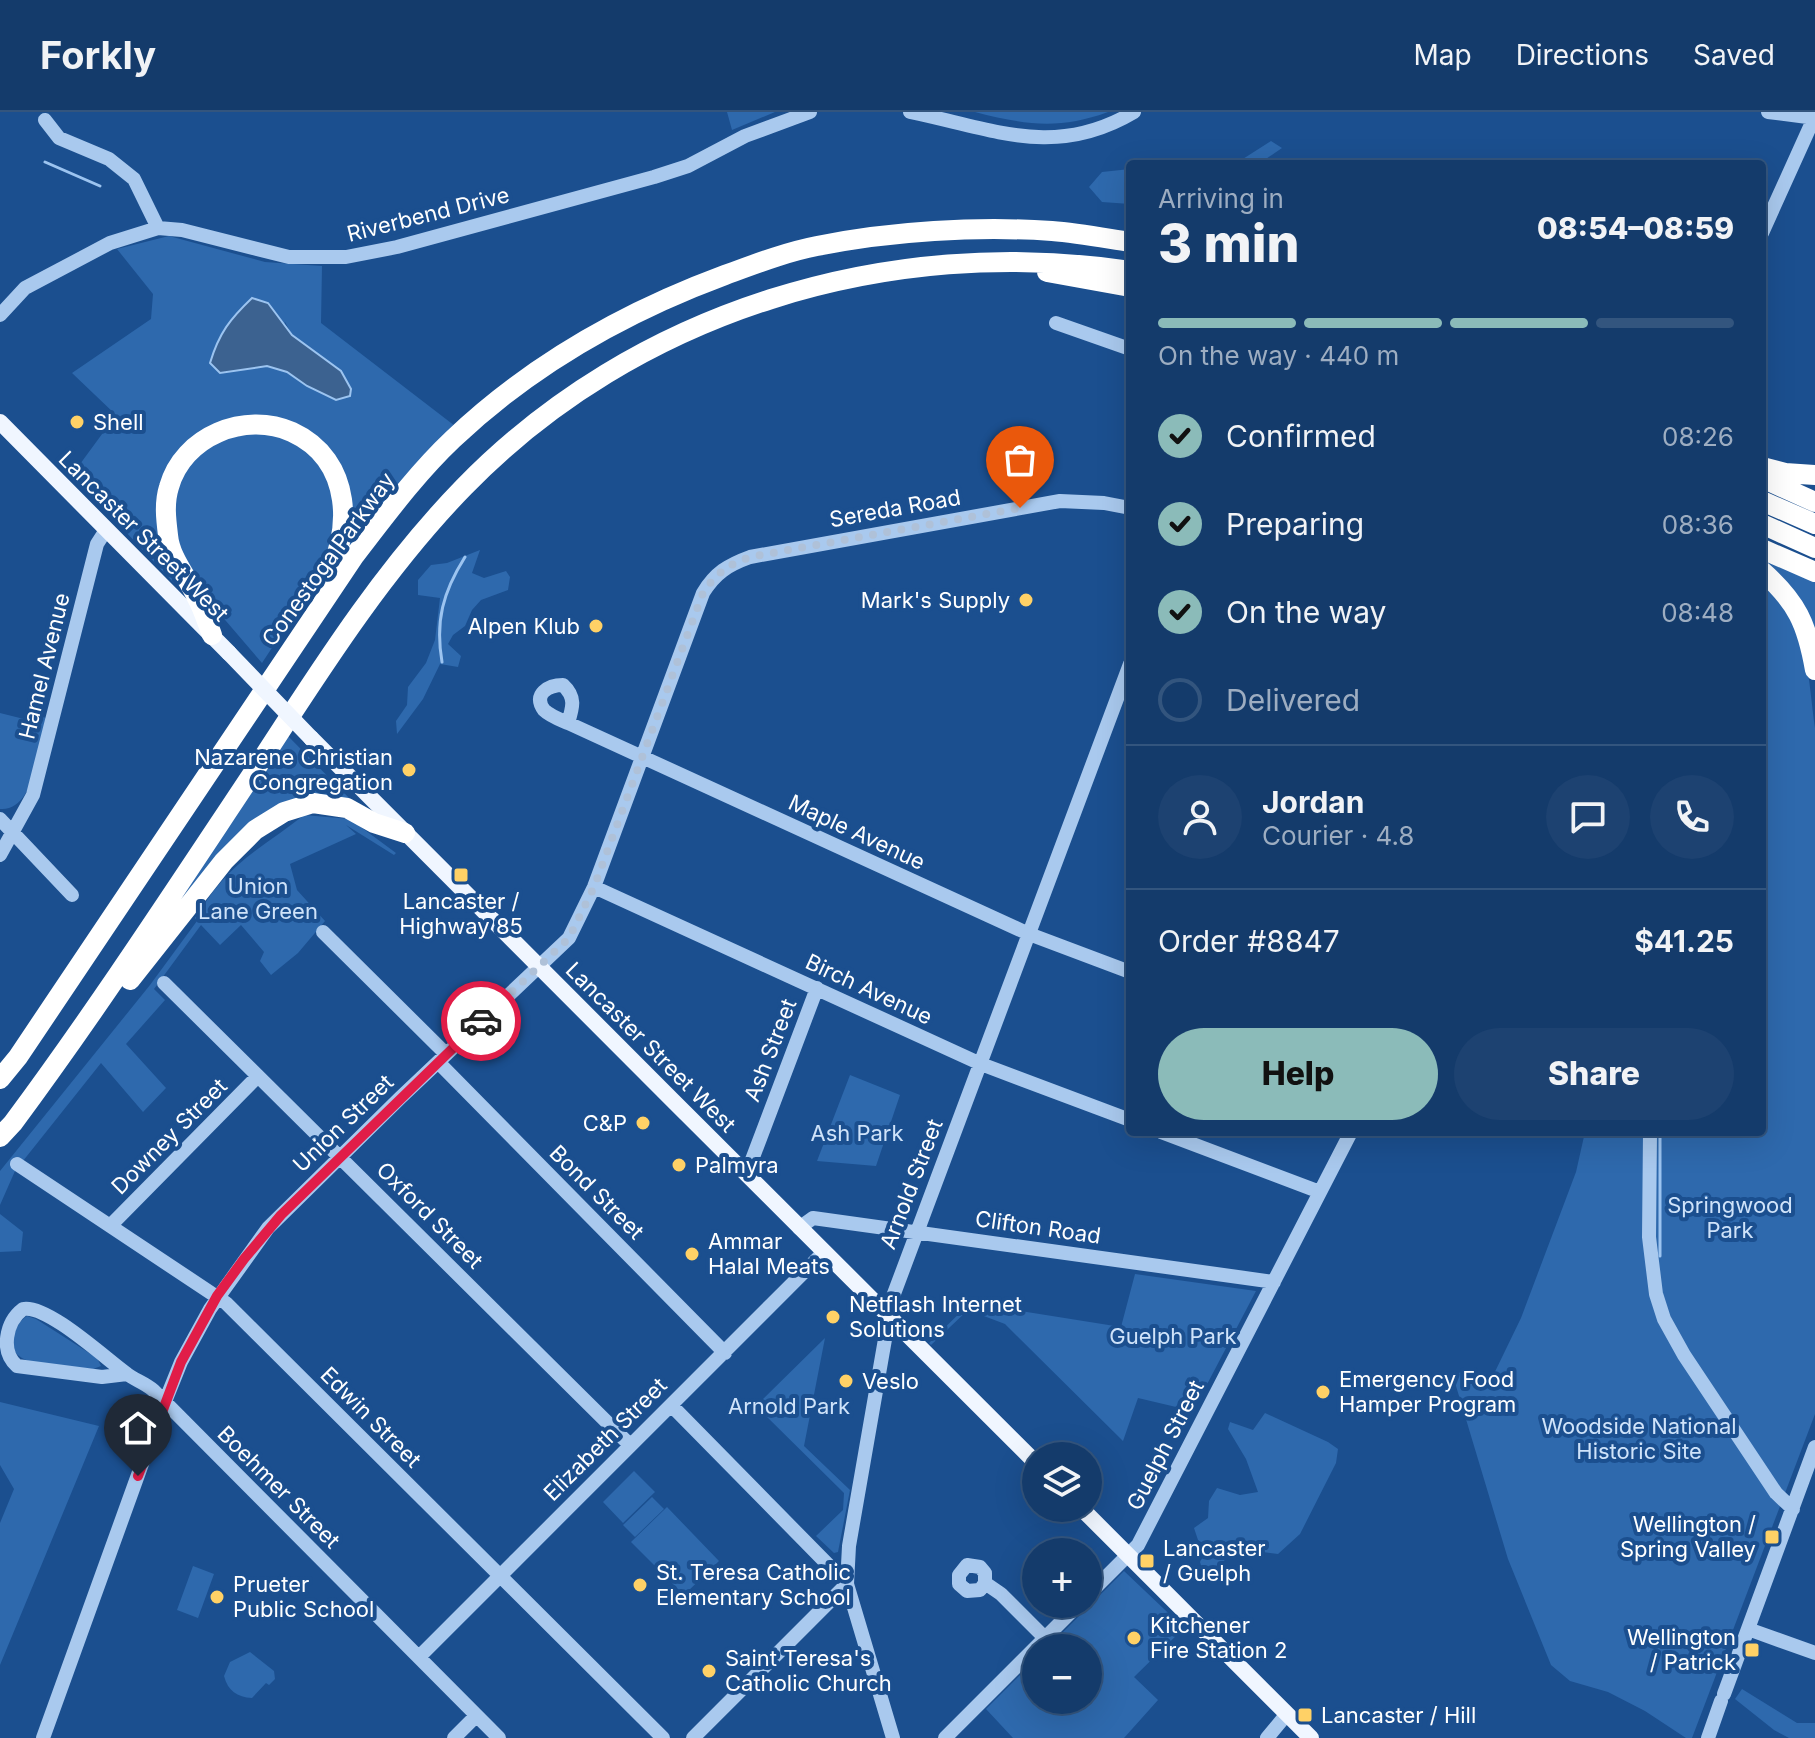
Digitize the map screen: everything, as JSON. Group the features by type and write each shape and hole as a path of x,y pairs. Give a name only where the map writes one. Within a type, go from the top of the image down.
{"highway":[{"name":"Conestoga Parkway","path":"0,1079 18,1057 355,555 408,488 453,439 509,392 562,354 627,316 761,261 815,246 882,236 1005,229 1055,231 1126,241"},
{"path":"1016,263 1126,286"},
{"path":"0,1137 113,985 295,709 384,581 465,485 574,392 640,352 715,317 789,293 857,276 934,266 1016,263 1078,263 1126,270"},
{"path":"208,771 328,576 339,550 344,526 342,491 329,465 313,445 292,432 263,425 219,431 189,452 169,483 166,499 168,540 180,569 197,596 212,635"},
{"path":"1766,468 1815,475"},
{"path":"1766,480 1815,502"},
{"path":"1766,503 1815,524"},
{"path":"1766,526 1815,548"},
{"path":"1766,551 1815,572"},
{"path":"1766,574 1784,590 1798,610 1809,637 1815,670"},
{"path":"56,1064 85,1035 224,861 255,830 284,812 313,803 347,808 374,823 405,833"}],"main road":[{"name":"Lancaster Street West","path":"3,428 1022,1449"},
{"path":"1095,1522 1311,1738"}],"street":[{"name":"Riverbend Drive","path":"158,228 182,230 289,257 346,257 397,247 654,177 710,157 745,136 810,112"},
{"path":"910,112 1044,139 1095,131 1134,112"},
{"path":"1766,224 1814,118 1768,112"},
{"path":"0,315 25,288 110,243 158,228 134,179 109,159 59,138 45,120"},
{"path":"1056,323 1126,348"},
{"name":"Sereda Road","path":"810,546 1060,501 1126,507"},
{"name":"Hamel Avenue","path":"0,855 33,795 97,544 106,530"},
{"name":"Union Street","path":"43,1738 165,1402 181,1362 217,1296 268,1228 569,938 594,887 703,593 712,578 727,566 750,557 810,546"},
{"name":"Arnold Street","path":"893,1738 847,1584 849,1546 892,1299 1126,675"},
{"name":"Maple Avenue","path":"568,723 1029,934 1126,970"},
{"path":"0,819 72,895"},
{"name":"Birch Avenue","path":"594,887 981,1064 1126,1118"},
{"name":"Bond Street","path":"323,932 725,1353"},
{"name":"Oxford Street","path":"164,983 630,1445"},
{"name":"Ash Street","path":"747,1173 817,988"},
{"name":"Downey Street","path":"111,1225 257,1077"},
{"path":"1172,1136 1320,1192"},
{"name":"Guelph Street","path":"1102,1581 1138,1545 1349,1136"},
{"path":"1650,1136 1649,1237 1656,1294 1664,1319 1684,1355 1776,1493 1793,1509"},
{"name":"Edwin Street","path":"17,1164 217,1296 663,1738"},
{"name":"Clifton Road","path":"799,1228 813,1218 1274,1282"},
{"name":"Elizabeth Street","path":"419,1657 823,1253"},
{"name":"Boehmer Street","path":"127,1374 102,1377 23,1368 12,1362 5,1347 11,1320 23,1309 39,1309 127,1374 143,1382 499,1738"},
{"path":"671,1405 847,1584 693,1738"},
{"path":"1708,1738 1815,1447"},
{"path":"985,1583 1001,1594 1041,1634"},
{"path":"1049,1634 1065,1618"},
{"path":"1748,1629 1815,1653"},
{"path":"945,1738 1022,1661"},
{"path":"1267,1738 1286,1715"},
{"path":"454,1738 476,1716"}],"green space":[{"path":"727,112 775,112 732,130"},
{"path":"975,112 1108,112 1074,121 1042,124"},
{"path":"1271,141 1282,148 1264,160 1241,160"},
{"path":"1126,169 1126,204 1102,202 1089,187 1102,172"},
{"path":"169,236 265,262 322,266 321,323 455,426 348,550 338,466 259,417 164,476 179,577 174,583 72,475 116,415 72,373 151,319 153,294 117,249","holes":["285,322 292,335 312,351 307,386 287,372 267,366"]},
{"path":"266,432 297,442 321,464 338,510 323,570 262,663 208,600 185,565 171,516 179,478 189,462 220,439"},
{"path":"480,550 472,573 484,578 506,571 510,577 508,590 481,600 472,610 465,626 453,635 448,644 461,656 458,667 440,664 423,699 397,734 396,721 407,705 408,687 426,663 435,640 440,598 418,595 418,580 431,565 447,563"},
{"path":"1766,559 1815,581 1815,647 1766,571"},
{"name":"Woodside National Historic Site","path":"1766,585 1789,613 1797,630 1807,667 1815,728 1815,1414 1692,1738 1686,1738 1645,1711 1608,1692 1570,1681 1551,1665 1508,1559 1453,1376 1467,1369 1482,1382 1490,1382 1521,1318 1576,1172 1584,1136 1766,1136"},
{"path":"30,712 46,718 34,774 21,800 12,807 0,809 0,713 28,720"},
{"path":"286,734 355,804 300,800 157,937"},
{"name":"Union Lane Green","path":"304,815 350,819 396,853 394,855 346,825 356,834 290,864 297,890 325,921 298,953 271,975 260,961 264,952 241,925 220,945 201,925 154,989 165,1000 126,1044 166,1088 143,1112 101,1063 15,1171 0,1205 0,1171 150,985 197,921 195,918 214,891 240,863"},
{"name":"Ash Park","path":"850,1075 900,1095 876,1166 817,1161"},
{"path":"0,1214 23,1232 21,1251 0,1252"},
{"name":"Guelph Park","path":"1135,1274 1256,1291 1193,1411 1138,1398 1123,1441 1005,1324 968,1310 931,1345 929,1343 970,1303 1121,1327"},
{"path":"27,1316 97,1358 101,1366 93,1369 56,1367 18,1356 13,1348 13,1337 18,1325"},
{"name":"Arnold Park","path":"825,1338 804,1446 850,1490 838,1552 834,1553 816,1536 843,1510 844,1493 756,1406"},
{"path":"0,1402 99,1426 0,1665 0,1523 14,1489 0,1465"},
{"path":"1265,1413 1338,1449 1336,1463 1300,1534 1278,1554 1233,1548 1217,1571 1203,1572 1200,1562 1207,1546 1198,1540 1194,1528 1208,1518 1209,1501 1217,1488 1240,1495 1258,1492 1246,1459 1228,1429 1230,1422 1253,1430"},
{"path":"634,1471 655,1492 623,1523 603,1502"},
{"path":"652,1497 664,1509 635,1537 623,1525"},
{"path":"667,1507 719,1561 684,1595 631,1542"},
{"path":"193,1566 214,1574 198,1618 177,1610"},
{"path":"1124,1571 1184,1628 1134,1677 1158,1700 1124,1738 1013,1738 986,1709 1022,1673 1022,1714 1102,1714 1102,1634 1061,1634 1077,1618 1102,1618 1102,1593"},
{"path":"250,1652 274,1671 275,1679 269,1685 266,1683 252,1698 234,1692 224,1676 230,1662"},
{"path":"1742,1689 1797,1723 1815,1723 1815,1738 1789,1738 1774,1730 1735,1699"}],"shaded area":[{"path":"252,298 268,303 292,335 341,371 351,389 350,396 336,400 287,372 267,366 220,373 210,363 226,327"}],"waterway":[{"path":"45,162 100,186"},
{"path":"442,662 440,620 451,582 465,557"},
{"path":"1660,1136 1660,1256"}],"way so far":[{"path":"481,1021 569,938 577,925 594,887 703,593 712,578 727,566 750,557 1020,508"}],"place":[{"name":"Shell","path":"77,422"},
{"name":"Mark's Supply","path":"1026,600"},
{"name":"Alpen Klub","path":"596,626"},
{"name":"Nazarene Christian Congregation","path":"409,770"},
{"name":"Lancaster / Highway 85","path":"461,875"},
{"name":"C&P","path":"643,1123"},
{"name":"Palmyra","path":"679,1165"},
{"name":"Ammar Halal Meats","path":"692,1254"},
{"name":"Netflash Internet Solutions","path":"833,1317"},
{"name":"Veslo","path":"846,1381"},
{"name":"Emergency Food Hamper Program","path":"1323,1392"},
{"name":"Wellington / Spring Valley","path":"1772,1537"},
{"name":"Lancaster / Guelph","path":"1147,1561"},
{"name":"St. Teresa Catholic Elementary School","path":"640,1585"},
{"name":"Prueter Public School","path":"217,1597"},
{"name":"Kitchener Fire Station 2","path":"1134,1638"},
{"name":"Wellington / Patrick","path":"1752,1650"},
{"name":"Saint Teresa's Catholic Church","path":"709,1671"},
{"name":"Lancaster / Hill","path":"1305,1715"}],"route":[{"path":"138,1476 181,1362 217,1296 244,1259 268,1228 481,1021"}],"park label":[{"name":"Springwood Park","path":"1730,1218"}]}
